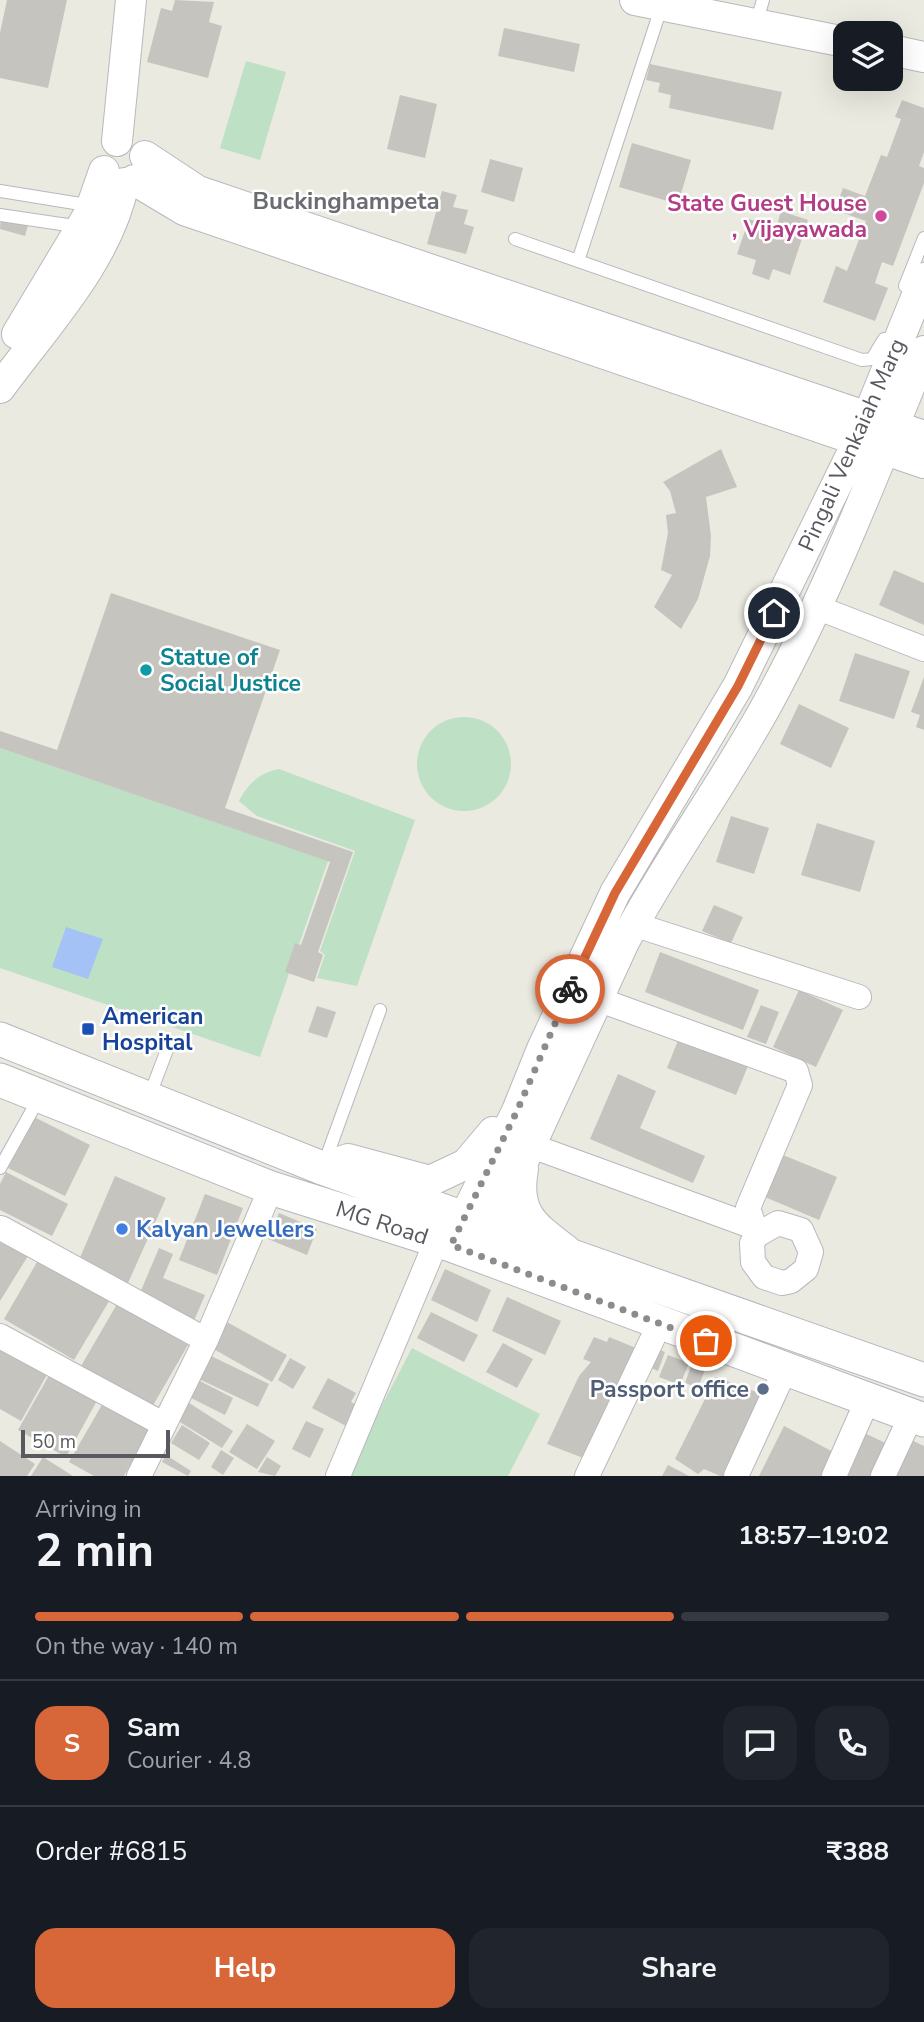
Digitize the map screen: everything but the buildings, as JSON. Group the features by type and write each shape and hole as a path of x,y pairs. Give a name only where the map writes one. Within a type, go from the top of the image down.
{"main road":[{"name":"MG Road","path":"0,1040 322,1168 464,1238 660,1323 918,1418"},
{"name":"MG Road","path":"0,1080 271,1188 464,1238 576,1258 924,1380"}],"street":[{"path":"131,0 117,141 104,153 127,173 184,210 876,434 924,463"},
{"path":"648,3 760,12 833,37"},
{"path":"903,53 924,57"},
{"path":"0,357 33,310 87,216 127,173"},
{"path":"0,388 77,284 115,217 127,173"},
{"name":"Pingali Venkaiah Marg","path":"464,1238 527,1150 633,924 668,865 707,809 769,700 816,607 876,434 924,278"},
{"name":"Pingali Venkaiah Marg","path":"464,1238 517,1111 615,893 738,686 924,351"},
{"path":"876,434 924,436"},
{"path":"816,607 924,649"},
{"path":"677,786 707,809"},
{"path":"633,924 859,998"},
{"path":"576,1258 534,1226 527,1215 519,1196 527,1150 755,1231 748,1208 800,1085 796,1071 597,999"},
{"path":"322,1168 348,1159 430,1181 466,1164 494,1130 517,1111"},
{"path":"139,1476 206,1340 271,1188"},
{"path":"1,1228 206,1340"},
{"path":"338,1476 464,1238"},
{"path":"587,1476 660,1323"},
{"path":"0,1336 163,1424"},
{"path":"736,1476 785,1370"},
{"path":"834,1476 867,1401"},
{"path":"883,1476 918,1418"}],"lane":[{"path":"578,261 648,3"},
{"path":"0,191 87,216"},
{"path":"0,215 87,216"},
{"path":"899,302 924,238"},
{"path":"515,239 862,360 872,359 878,352 888,327"},
{"path":"322,1168 380,1010"},
{"path":"148,1100 170,1041"},
{"path":"0,1168 40,1096"}],"green space":[{"path":"246,61 286,72 260,160 220,148"},
{"path":"464,717 482,721 497,731 507,746 511,764 507,782 497,797 482,807 464,811 446,807 431,797 421,782 417,764 421,746 431,731 446,721"},
{"path":"0,748 328,861 260,1057 0,968"},
{"path":"279,769 415,820 357,986 317,978 325,955 320,951 355,851 257,816 239,801 255,780"},
{"path":"412,1348 540,1414 508,1476 345,1476"}],"water":[{"path":"66,927 103,939 88,979 52,967"}],"way so far":[{"path":"570,989 517,1111 451,1245 706,1341"}],"place":[{"name":"State Guest House , Vijayawada","path":"881,216"},
{"name":"Statue of Social Justice","path":"146,670"},
{"name":"American Hospital","path":"88,1029"},
{"name":"Kalyan Jewellers","path":"122,1229"},
{"name":"Passport office","path":"763,1389"}],"district":[{"name":"Buckinghampeta","path":"346,201"}],"route":[{"path":"570,989 615,893 738,686 774,613"}]}
